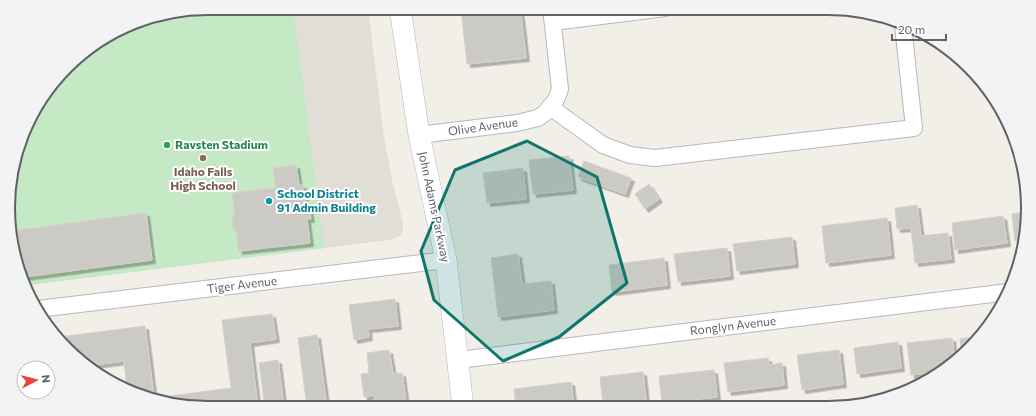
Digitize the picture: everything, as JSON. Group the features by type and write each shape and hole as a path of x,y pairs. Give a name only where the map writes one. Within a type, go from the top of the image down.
{"street":[{"name":"John Adams Parkway","path":"401,15 419,135 446,260 462,401"},
{"path":"552,15 560,89 556,100 547,110 602,145 630,155 655,158 914,128 904,31"},
{"name":"Olive Avenue","path":"419,135 517,123 538,118 547,110"},
{"name":"Tiger Avenue","path":"44,308 446,260"},
{"name":"Ronglyn Avenue","path":"458,360 1001,293"}],"highlighted area":[{"path":"527,141 597,177 627,283 559,337 503,361 434,300 421,251 455,170"}],"shaded area":[{"name":"Ravsten Stadium","path":"195,15 369,15 384,137 392,180 403,223 403,231 400,236 390,240 31,285 25,270 19,246 15,221 15,195 25,146 41,111 63,81 81,63 111,41 146,25"}],"green space":[{"name":"Ravsten Stadium","path":"195,15 294,15 324,248 31,285 25,270 15,221 15,195 25,146 41,111 63,81 91,55 111,41 123,35 146,25"}],"building":[{"path":"462,15 521,15 526,58 467,64"},
{"path":"569,156 573,190 533,194 529,160"},
{"path":"584,161 631,178 625,194 578,177"},
{"name":"School District 91 Admin Building","path":"296,165 299,185 303,185 306,208 309,208 311,219 307,219 310,243 239,251 236,228 233,228 232,217 235,217 232,193 276,188 273,168"},
{"path":"523,168 526,199 487,203 483,173"},
{"path":"649,184 659,199 645,209 635,194"},
{"path":"917,205 921,236 948,233 951,259 915,263 911,228 897,229 895,208"},
{"path":"146,213 152,260 28,277 19,246 17,230"},
{"path":"1021,213 1018,241 1015,241 1012,214"},
{"path":"1003,216 1007,243 955,250 952,223"},
{"path":"887,218 891,255 826,263 822,226"},
{"path":"792,237 795,264 737,271 733,244"},
{"path":"727,248 730,276 678,282 674,254"},
{"path":"518,254 522,284 551,281 554,310 498,317 491,258"},
{"path":"664,258 667,285 612,292 609,265"},
{"path":"395,299 398,326 368,329 369,337 354,340 349,305"},
{"path":"272,314 276,339 250,343 257,401 195,401 167,396 231,388 222,320"},
{"path":"145,326 153,393 126,383 124,361 96,365 81,353 64,336"},
{"path":"317,335 326,401 306,401 298,338"},
{"path":"971,337 961,347 960,339"},
{"path":"952,338 954,354 928,373 911,375 907,343"},
{"path":"898,342 901,368 857,374 854,348"},
{"path":"389,350 393,374 402,373 406,401 375,401 374,395 364,397 361,374 369,373 367,353"},
{"path":"839,350 843,384 802,390 797,355"},
{"path":"768,358 769,365 782,363 784,385 728,392 724,363"},
{"path":"278,360 283,401 264,401 259,363"},
{"path":"714,370 717,397 680,401 662,401 659,376"},
{"path":"643,372 646,401 602,401 600,377"},
{"path":"571,382 573,401 515,401 514,389"}],"place":[{"name":"Ravsten Stadium","path":"167,145"},
{"name":"Idaho Falls High School","path":"203,158"},
{"name":"School District 91 Admin Building","path":"269,201"}]}
